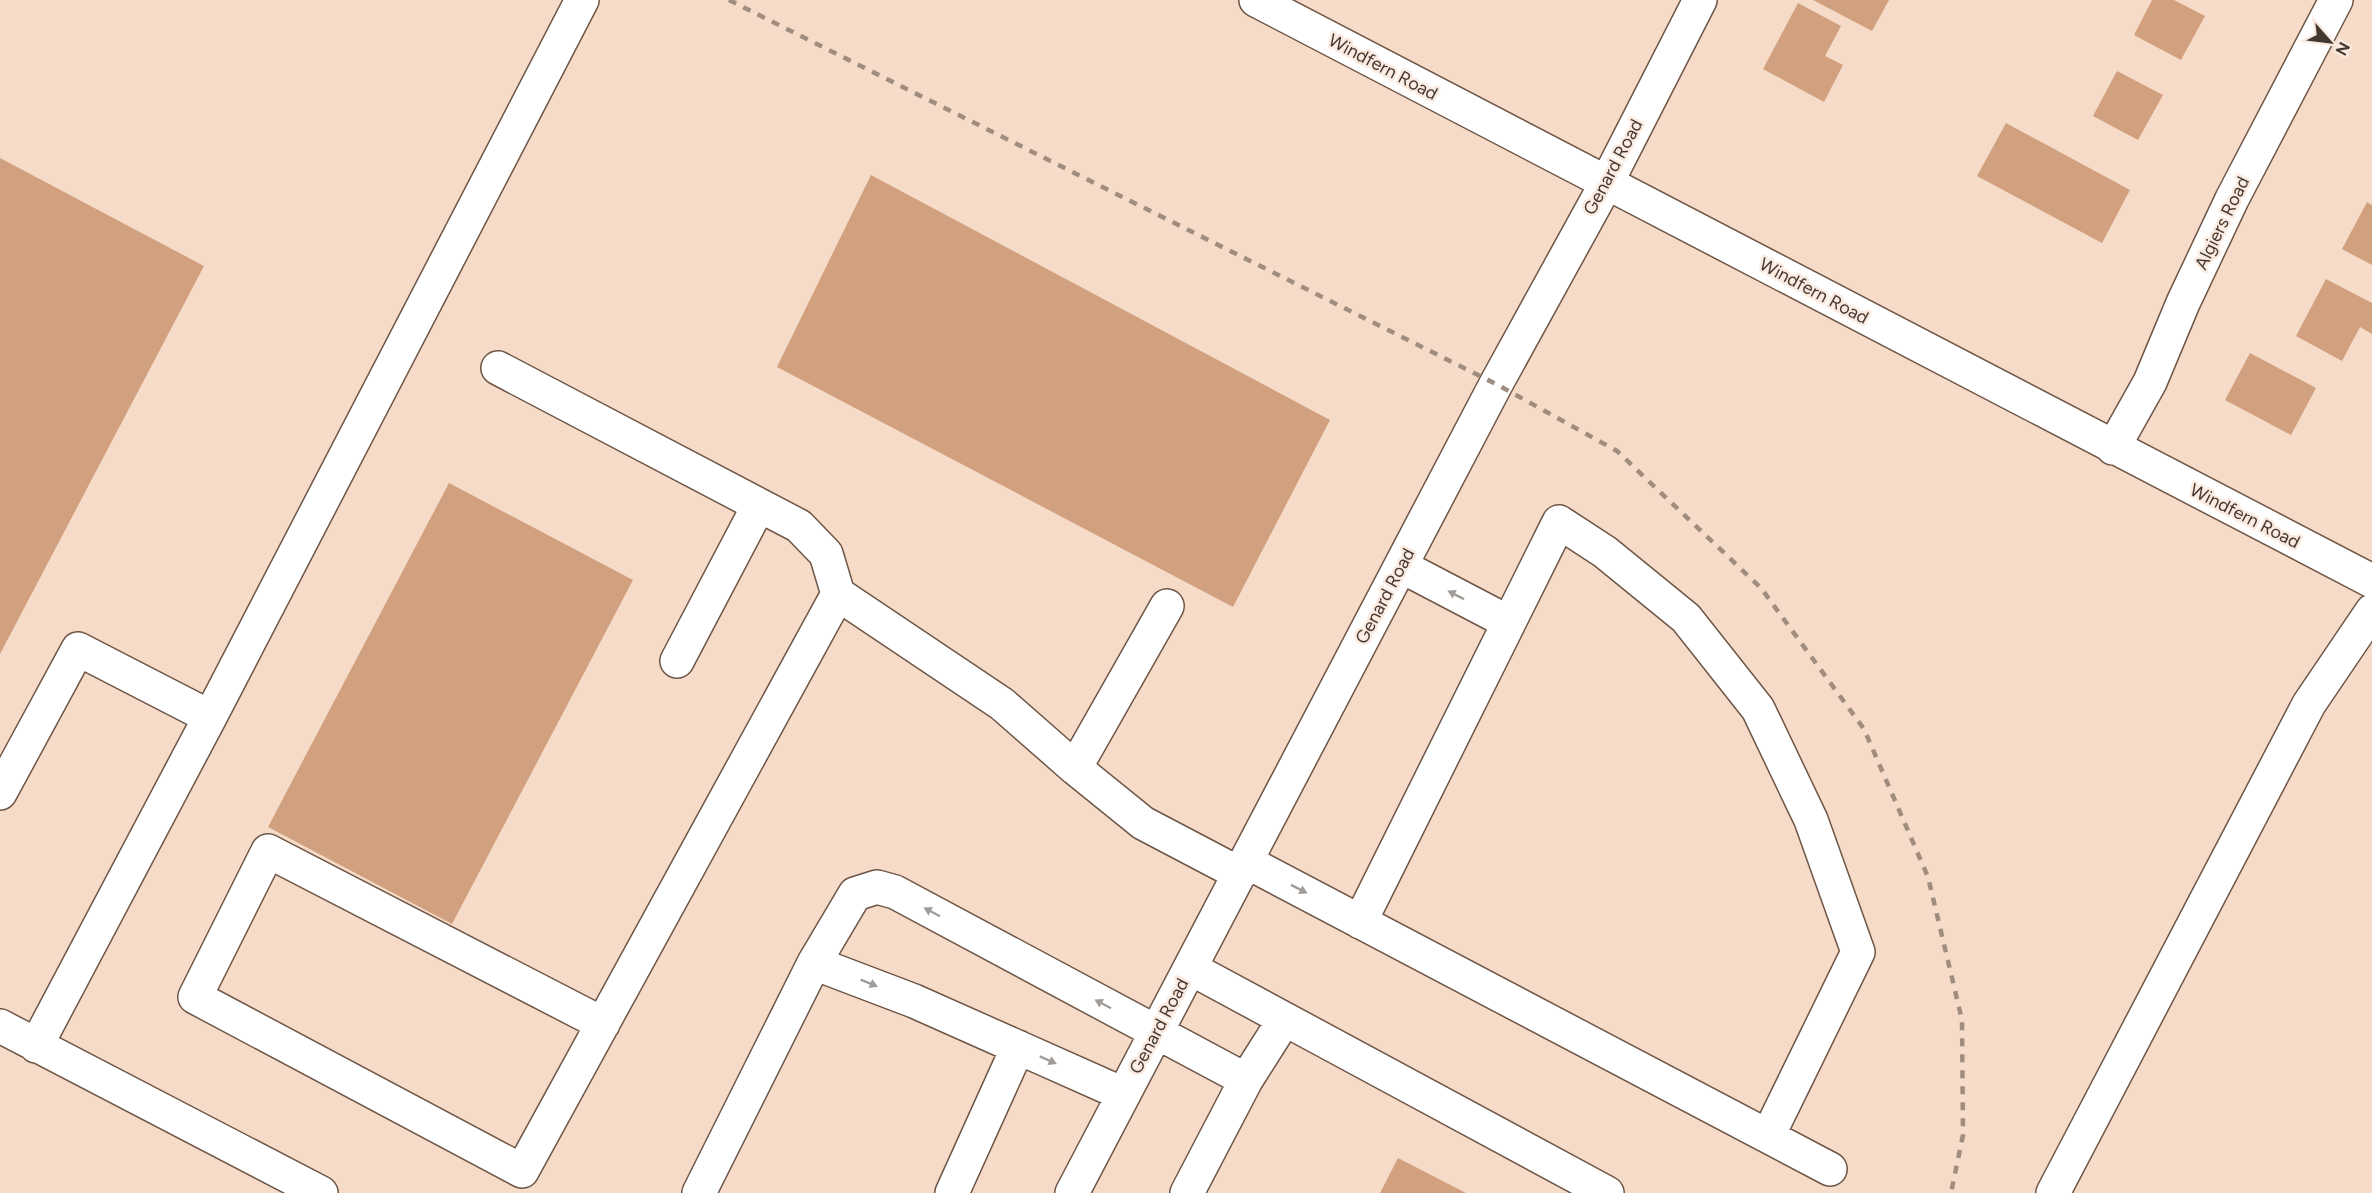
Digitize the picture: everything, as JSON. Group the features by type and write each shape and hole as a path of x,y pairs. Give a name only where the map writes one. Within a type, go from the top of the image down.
{"street":[{"path":"36,1046 210,717 582,0"},
{"name":"Windfern Road","path":"1256,0 2372,581"},
{"name":"Genard Road","path":"1072,1193 1496,384 1606,183 1700,0"},
{"name":"Algiers Road","path":"2113,448 2150,382 2183,303 2232,199 2336,0"},
{"path":"498,368 799,526 826,554 838,594 1002,704 1075,768 1143,823 1360,921 1830,1170"},
{"path":"677,661 759,505"},
{"path":"1360,921 1559,522 1605,552 1686,618 1758,709 1811,820 1858,952 1768,1136"},
{"path":"1401,566 1508,622"},
{"path":"603,1024 268,851 195,997 522,1171 603,1024 838,594"},
{"path":"1075,768 1167,606"},
{"path":"2053,1193 2309,704 2372,610"},
{"path":"0,793 78,649 210,717"},
{"path":"699,1193 814,963 855,894 877,887 895,892 1246,1080"},
{"path":"814,963 914,1000 1123,1094"},
{"path":"1190,968 1606,1193"},
{"path":"1187,1193 1246,1080 1284,1020"},
{"path":"0,1026 321,1193"},
{"path":"952,1193 1018,1047"}],"building":[{"path":"1813,0 1889,0 1872,31"},
{"path":"2152,0 2174,0 2205,16 2181,60 2134,35"},
{"path":"1798,3 1841,26 1825,56 1843,65 1824,102 1763,69"},
{"path":"2117,71 2163,95 2138,140 2093,116"},
{"path":"2006,123 2130,190 2102,243 1977,176"},
{"path":"0,158 204,266 0,654"},
{"path":"871,175 1330,420 1233,607 777,367"},
{"path":"2367,202 2372,205 2372,265 2342,249"},
{"path":"2326,279 2372,303 2372,334 2360,327 2342,361 2296,336"},
{"path":"2250,353 2316,388 2291,435 2225,400"},
{"path":"449,483 633,580 452,924 268,827"},
{"path":"1398,1158 1466,1193 1380,1193"}],"railway":[{"path":"729,0 1496,384 1617,451 1761,588 1864,729 1928,877 1962,1020 1963,1135 1951,1193"}]}
